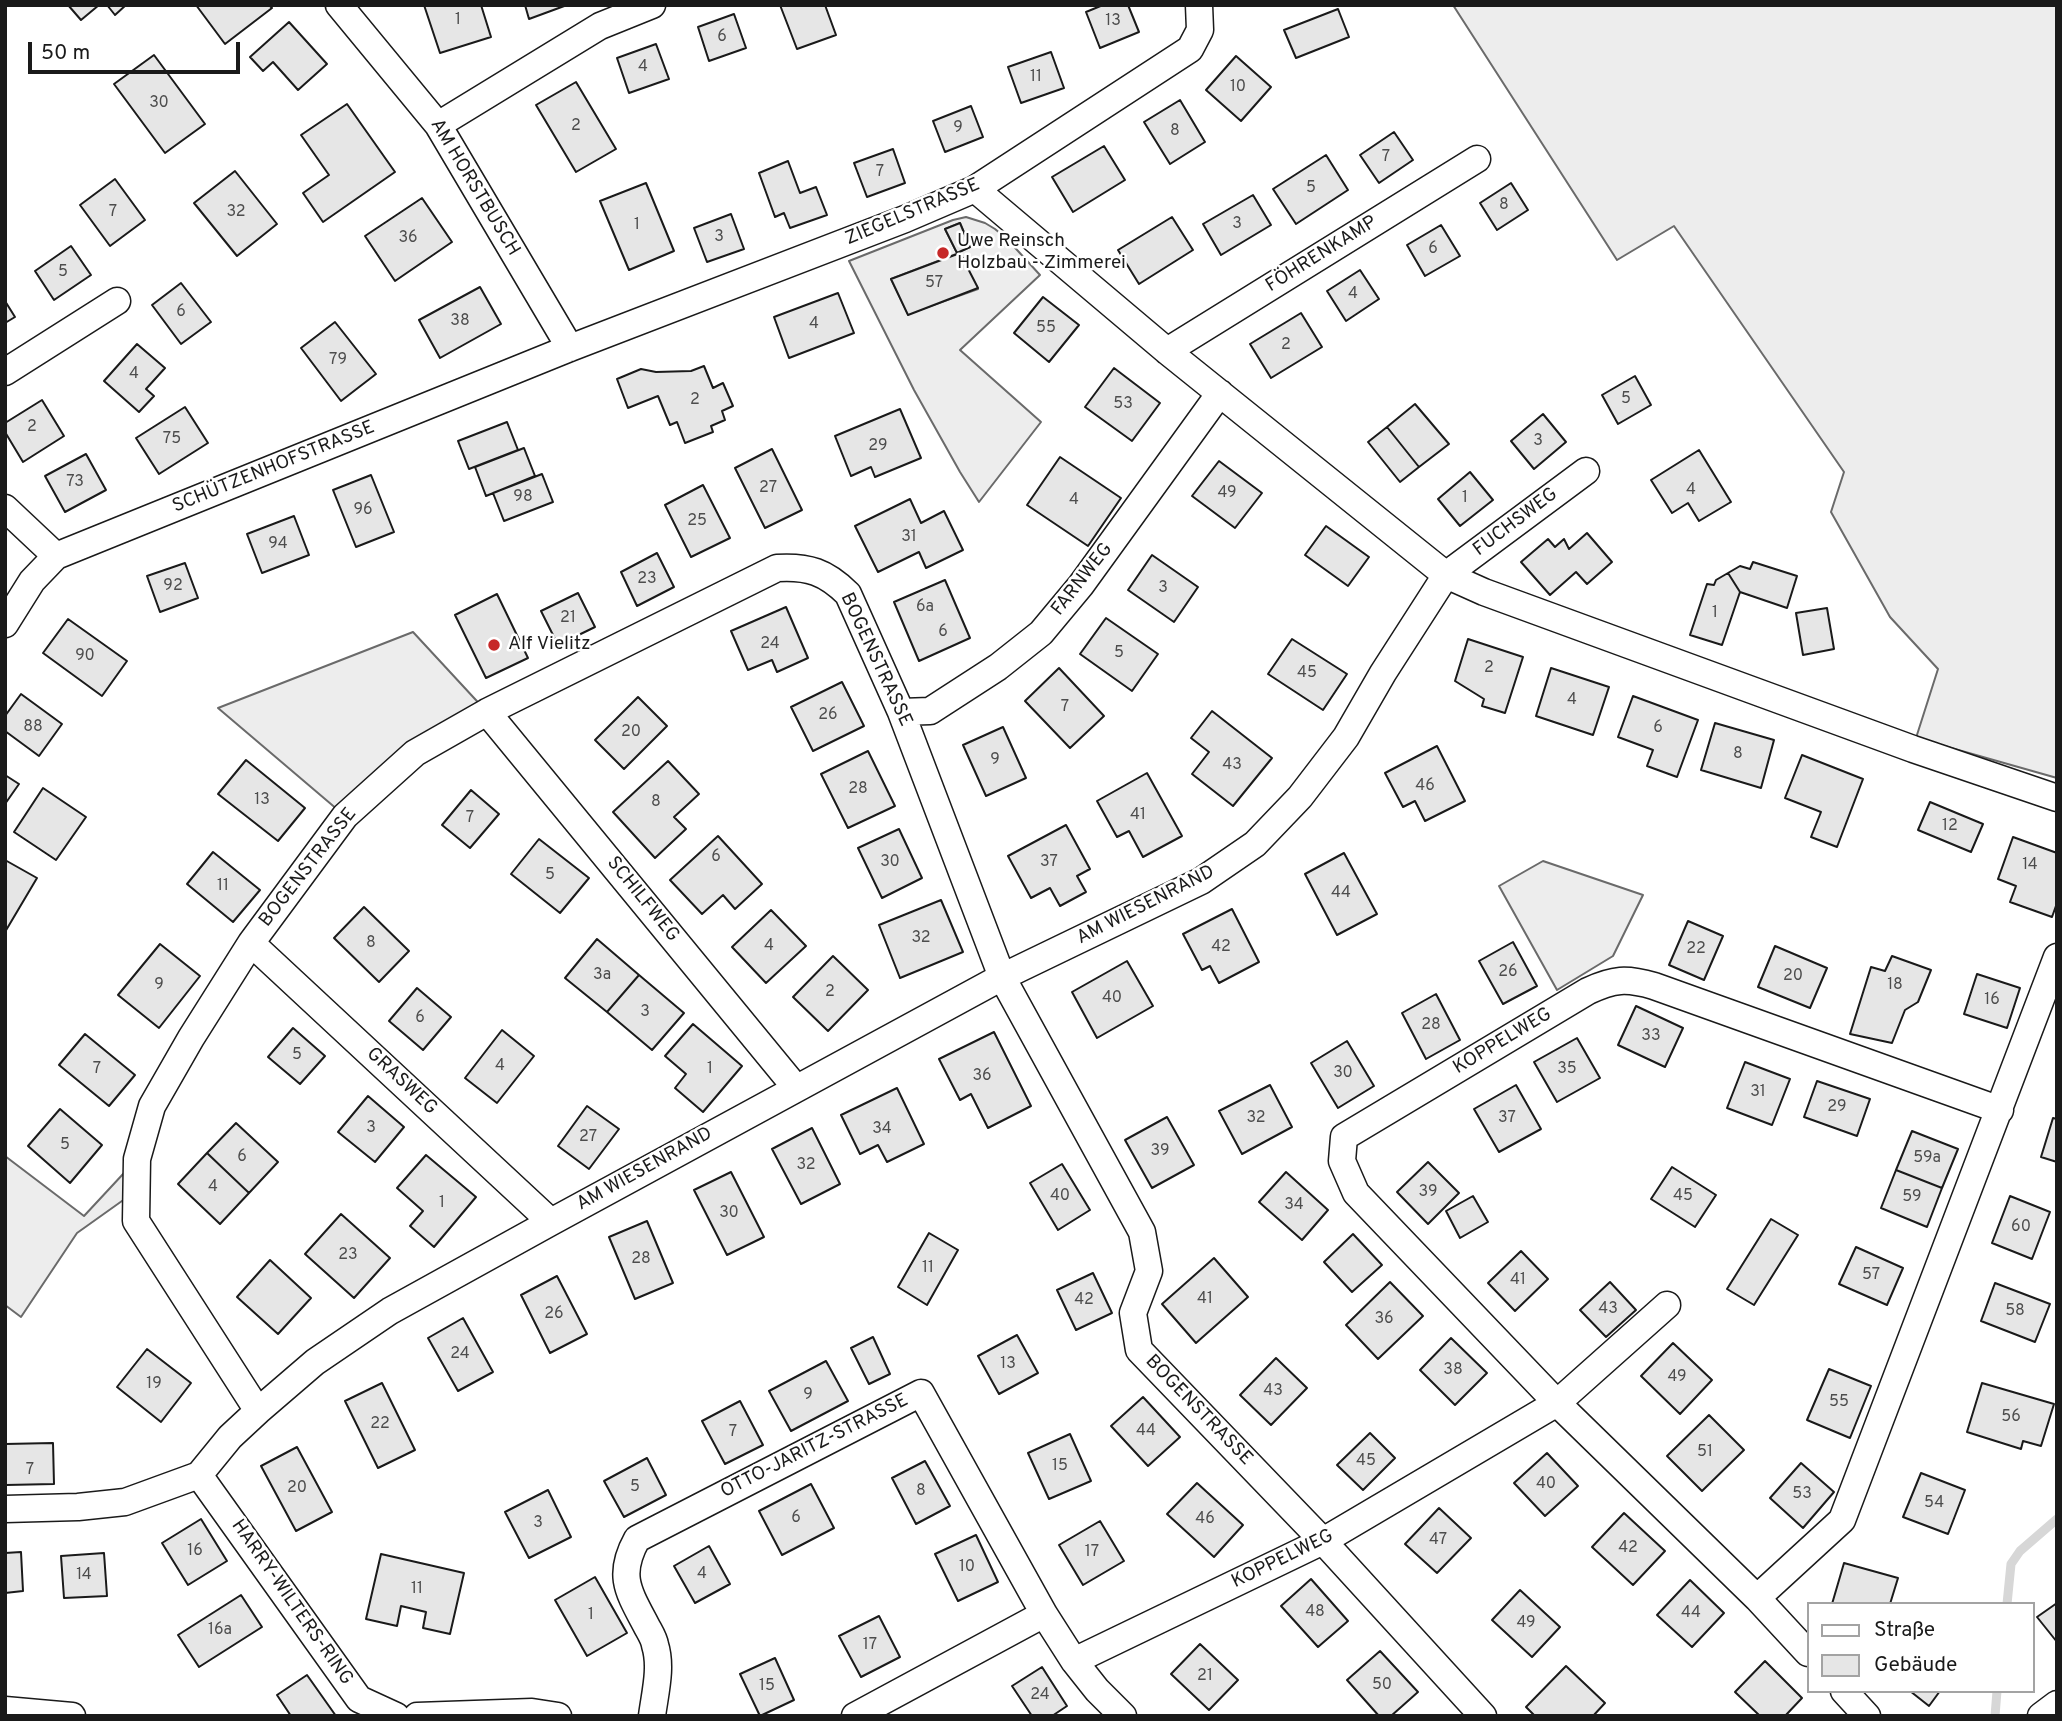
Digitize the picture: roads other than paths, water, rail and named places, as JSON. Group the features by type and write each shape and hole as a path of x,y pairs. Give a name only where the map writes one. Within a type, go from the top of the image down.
{"street":[{"name":"AM HORSTBUSCH","path":"340,5 438,125 570,348"},
{"path":"438,125 600,26 652,5"},
{"name":"ZIEGELSTRASSE","path":"570,348 905,219 975,189 1190,49 1200,30 1199,5"},
{"name":"FÖHRENKAMP","path":"1167,351 1477,159"},
{"path":"975,189 1167,351 1446,575 1484,592 2057,798"},
{"path":"5,372 117,302"},
{"name":"SCHÜTZENHOFSTRASSE","path":"5,624 32,581 56,556 570,348"},
{"name":"FARNWEG","path":"901,712 930,710 998,667 1041,633 1082,585 1220,393"},
{"name":"FUCHSWEG","path":"1446,575 1586,471"},
{"path":"5,508 56,556"},
{"name":"BOGENSTRASSE","path":"258,1411 136,1221 136,1159 152,1106 251,943 345,816 415,754 487,712 777,568 800,567 836,582 848,594 901,712 1002,977 1142,1233 1149,1271 1133,1313 1139,1350 1323,1541 1483,1716"},
{"name":"AM WIESENRAND","path":"258,1411 315,1362 390,1311 1002,977 1201,881 1255,844 1300,797 1346,737 1446,575"},
{"name":"SCHILFWEG","path":"487,712 796,1088"},
{"name":"GRASWEG","path":"251,943 551,1222"},
{"path":"1757,1598 1842,1520 2057,957"},
{"name":"KOPPELWEG","path":"1806,1651 1757,1598 1557,1404 1356,1193 1342,1161 1344,1137 1588,991 1611,981 1635,980 2000,1110"},
{"name":"KOPPELWEG","path":"1074,1661 1323,1541 1557,1404 1667,1305"},
{"name":"OTTO-JARITZ-STRASSE","path":"652,1716 658,1667 655,1644 633,1601 625,1575 628,1556 637,1539 921,1392 1044,1614 1074,1661"},
{"path":"5,1508 78,1507 125,1502 199,1475 230,1437 258,1411"},
{"name":"HARRY-WILTERS-RING","path":"199,1475 359,1699 396,1716"},
{"path":"855,1716 1044,1614"},
{"path":"1074,1661 1123,1716"},
{"path":"1846,1693 1867,1716"},
{"path":"2041,1716 2057,1704"},
{"path":"5,1710 72,1716"},
{"path":"417,1716 532,1712 558,1716"}],"waterway":[{"path":"2007,1602 2011,1564 2020,1551 2057,1519"},
{"path":"1995,1716 1997,1693"}],"place":[{"name":"Uwe Reinsch Holzbau - Zimmerei","path":"943,253"},
{"name":"Alf Vielitz","path":"494,645"}]}
